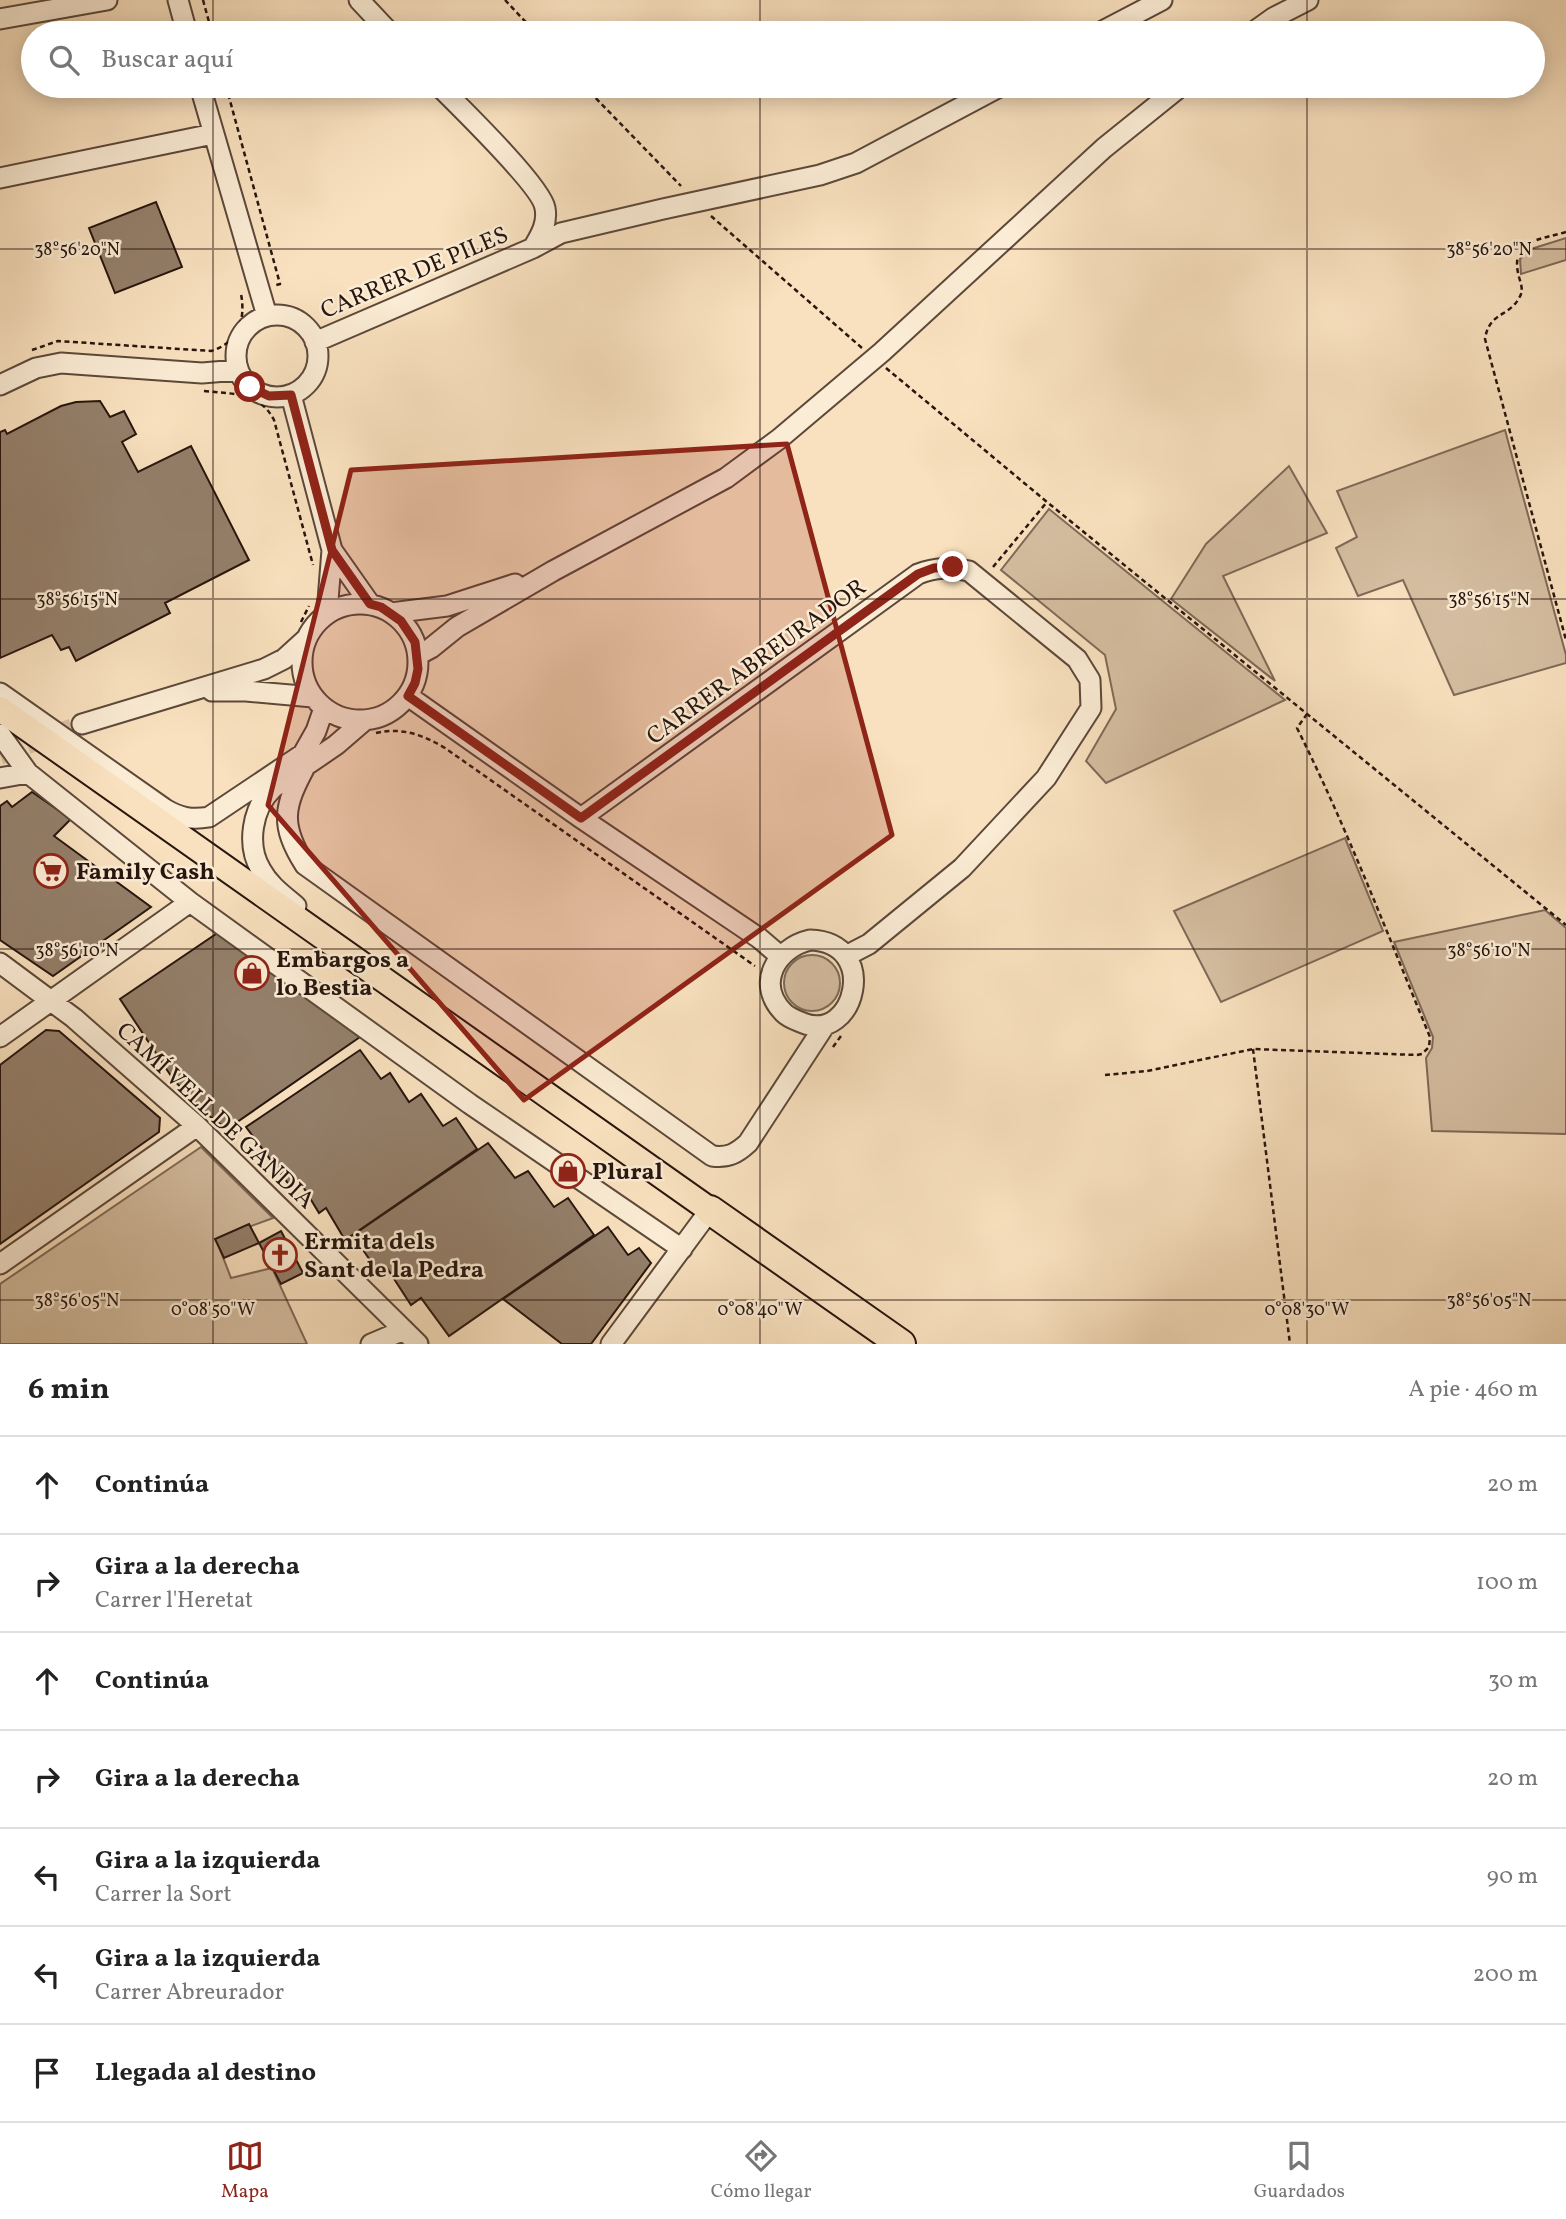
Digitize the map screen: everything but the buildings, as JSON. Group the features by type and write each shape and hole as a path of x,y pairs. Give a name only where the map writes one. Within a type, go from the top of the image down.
{"highway":[{"path":"710,1210 901,1344"}],"main road":[{"path":"8,713 77,756 461,1035 710,1210"}],"street":[{"path":"0,19 107,0"},
{"path":"178,0 184,21"},
{"path":"359,0 379,21"},
{"path":"1123,21 1162,0"},
{"path":"1269,21 1308,0"},
{"path":"204,98 267,316"},
{"path":"450,98 543,200 546,210 545,224 533,248"},
{"name":"CARRER DE PILES","path":"316,342 533,248 561,233 820,176 856,163 978,98"},
{"path":"418,655 457,627 552,571 726,478 779,439 882,352 1104,148 1166,98"},
{"path":"0,178 213,134"},
{"path":"279,315 297,320 316,342 318,354 311,379 291,395 269,396 259,393 250,387 238,370 238,342 245,330 267,316 279,315"},
{"path":"0,385 36,368 61,363 202,373 238,370"},
{"path":"291,395 332,550 327,613"},
{"path":"332,550 370,604"},
{"name":"CARRER ABREURADOR","path":"581,818 918,574 934,568 953,567 975,576"},
{"path":"391,613 447,606 552,571"},
{"path":"846,956 869,944 972,858 1046,778 1091,708 1093,698 1090,680 1077,659 975,576"},
{"path":"77,756 178,817 195,820 209,817 303,754 316,731 318,703 305,684 301,669 306,639 313,626 327,613 348,605 370,604 391,613 409,631 418,655 415,683 408,696 389,712 365,720 336,745 266,795 257,811 253,840 259,869 269,882 305,913 442,1011 461,1035"},
{"path":"82,724 264,669 284,659 306,639"},
{"path":"183,692 246,691 318,703 343,718 365,720"},
{"path":"408,696 581,818 759,938 780,956"},
{"path":"8,713 28,773 190,902 470,1104 682,1250"},
{"path":"306,765 289,802 287,816 287,829 293,847 305,865 712,1156 723,1157 737,1153 748,1143 825,1025 841,1014 853,997 855,977 846,956 833,945 819,940 796,943 780,956 771,973 771,991 775,1001 790,1018 809,1026 825,1025"},
{"path":"0,779 28,773"},
{"path":"0,1037 190,902"},
{"name":"CAMÍ VELL DE GANDIA","path":"0,963 52,1000 197,1126 411,1337"},
{"path":"0,1264 197,1126"},
{"path":"611,1344 710,1210"},
{"path":"371,1344 411,1337"}],"path":[{"path":"203,0 209,21"},
{"path":"505,0 525,21"},
{"path":"31,351 58,341 211,351 222,348 242,321 244,312 241,294 280,284 229,98"},
{"path":"596,98 683,189"},
{"path":"710,216 864,350"},
{"path":"1566,232 1530,243 1521,249 1516,260 1522,289 1520,297 1514,305 1492,320 1485,339 1566,640"},
{"path":"885,368 1566,925"},
{"path":"975,576 1047,502"},
{"path":"1105,1075 1147,1071 1253,1049 1417,1055 1426,1051 1431,1042 1324,781 1297,728 1307,714"},
{"path":"1253,1049 1290,1344"}],"highlighted area":[{"path":"787,444 892,835 524,1100 268,805 351,470"}],"shaded area":[{"path":"1566,238 1566,260 1521,274 1520,259 1531,249"},
{"path":"1505,430 1566,663 1454,695 1403,580 1358,596 1336,548 1357,537 1337,491"},
{"path":"1289,466 1327,533 1223,576 1275,681 1171,599 1206,544"},
{"path":"1049,509 1285,700 1106,783 1086,761 1116,709 1105,655 1001,570"},
{"path":"1345,838 1383,931 1221,1002 1174,911"},
{"path":"1545,910 1566,928 1566,1134 1432,1131 1426,1058 1432,1048 1433,1037 1394,942"},
{"path":"806,955 818,955 828,959 836,967 840,983 836,999 828,1007 818,1011 806,1011 796,1007 788,999 784,989 784,977 788,967 796,959"},
{"path":"201,1147 273,1218 216,1239 231,1278 272,1268 307,1344 0,1344 0,1284"}],"tunnel":[{"path":"0,755 82,724"}],"place":[{"name":"Family Cash","path":"51,871"},
{"name":"Embargos a lo Bestia","path":"252,973"},
{"name":"Plural","path":"568,1171"},
{"name":"Ermita dels Sant de la Pedra","path":"280,1255"}],"route":[{"path":"250,387 269,396 291,395 332,550 370,604 381,607 401,621 415,642 418,669 408,696 581,818 918,574 934,568 953,567"}]}
